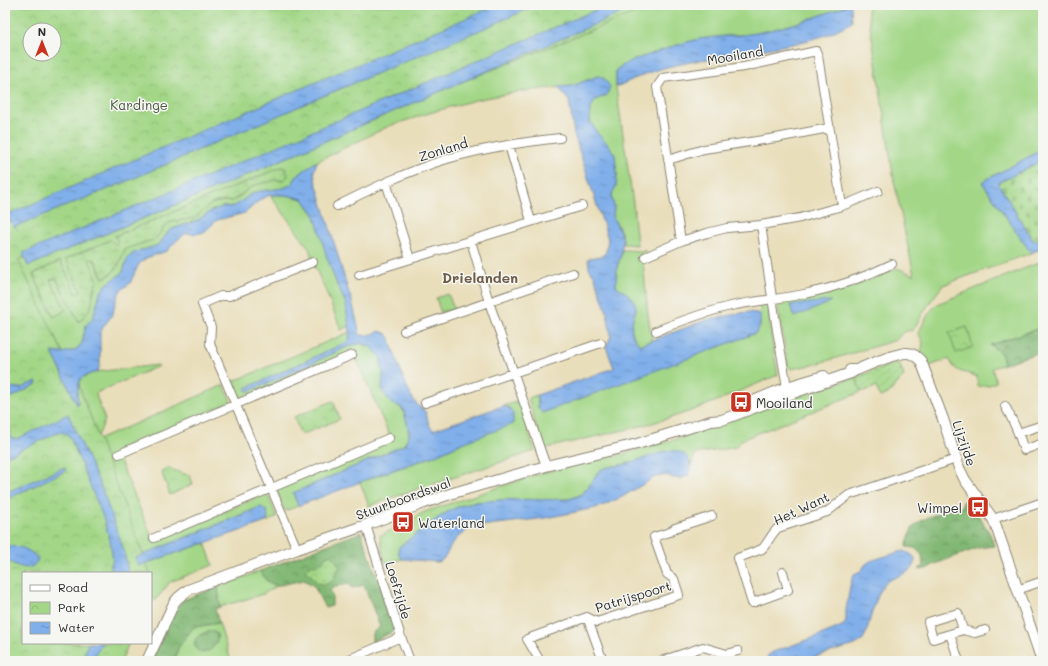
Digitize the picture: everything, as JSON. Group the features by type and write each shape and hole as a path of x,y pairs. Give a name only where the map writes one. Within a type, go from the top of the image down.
{"street":[{"name":"Mooiland","path":"681,240 657,86 663,78 744,67 816,50 842,206"},
{"path":"668,160 704,149 829,128"},
{"name":"Zonland","path":"337,206 386,182 446,159 479,150 560,138"},
{"path":"509,145 531,221"},
{"path":"386,182 410,258"},
{"path":"644,257 681,240 726,228 761,225 800,218 842,206 878,191"},
{"path":"358,275 582,206"},
{"path":"761,225 789,391"},
{"path":"470,240 489,302 546,466"},
{"path":"298,549 210,344 211,328 202,304 221,296 229,296 312,262"},
{"path":"656,331 711,311 752,301 826,289 860,279 892,264"},
{"path":"404,331 573,273"},
{"path":"425,403 601,343"},
{"name":"Lijzijde","path":"856,370 904,353 918,357 922,363 959,468 965,480 993,519 1041,661"},
{"path":"119,454 352,355"},
{"name":"Stuurboordswal","path":"147,661 171,609 178,598 188,590 453,493 546,466 637,444 711,421 718,416 789,391 851,373 856,370"},
{"path":"1005,406 1018,433 1024,450 1043,443"},
{"path":"1018,433 1043,425"},
{"path":"154,538 389,438"},
{"name":"Het Want","path":"782,572 788,590 752,603 738,558 762,549 774,531 778,528 827,512 849,496 956,459"},
{"path":"993,519 1043,502"},
{"name":"Patrijspoort","path":"540,661 527,639 587,617 597,622 680,595 674,579 667,574 654,537 670,532 675,528 712,516"},
{"name":"Loefzijde","path":"366,525 410,661"},
{"path":"1017,590 1043,581"},
{"path":"963,630 958,613 928,622 933,639 963,630 975,634 985,630"},
{"name":"Patrijspoort","path":"587,617 603,661"},
{"path":"950,634 959,661"},
{"path":"345,661 401,637"},
{"path":"662,661 704,647 727,654 738,651"}],"green space":[{"name":"Kardinge","path":"5,5 654,5 18,260 79,386 150,572 22,572 22,644 129,644 121,661 5,661"},
{"path":"640,5 848,5 782,28 748,35 732,35 695,40 616,70 616,87 633,203 637,245 623,244 621,232 613,217 614,206 612,194 616,186 617,174 609,145 597,133 590,121 590,110 595,100 607,95 598,76 572,86 523,91 475,100 389,126 314,163 297,176 292,184 284,188 254,192 235,206 222,207 211,211 198,220 170,230 158,245 127,259 123,272 100,293 93,318 86,325 82,343 76,350 62,353 5,250 23,253 28,266 214,189","holes":["282,167 286,169 283,180 255,184 238,198 232,201 210,204 198,216 171,222 165,226 155,239 125,249 115,270 108,276 103,278 93,258 89,260 96,283 91,307 79,322 56,278 50,280 54,317 33,274 60,261 76,294 81,292 66,259 116,246 118,242 115,236"]},
{"path":"867,5 1043,5 1043,149 982,182 1031,253 943,285 928,305 913,330 903,333 896,340 816,364 791,369 788,366 777,301 823,293 853,285 897,268 914,275 894,181"},
{"path":"1043,160 1043,238 1035,241 1032,239 998,183"},
{"path":"282,167 286,170 288,176 283,180 276,180 255,185 232,201 211,204 195,218 171,222 165,226 156,239 125,249 115,270 108,276 103,278 94,258 89,260 98,281 94,287 90,308 79,322 56,278 50,280 66,310 54,317 33,274 60,261 77,294 81,292 66,259 110,240 116,245 118,242 115,236"},
{"path":"270,195 286,195 303,199 315,216 336,282 346,304 349,326 341,330 315,267 309,248"},
{"path":"622,250 646,251 640,254 643,261 652,340 640,345 632,332 632,324 636,309 616,286 617,267"},
{"path":"1043,261 1043,327 990,345 1000,352 1004,364 992,368 996,382 987,386 978,387 978,380 976,376 957,370 949,359 929,366 920,354 923,343 918,333 929,313 937,304"},
{"path":"448,294 454,309 441,313 436,298"},
{"path":"768,302 771,336 778,375 682,414 631,429 543,449 528,398 537,395 538,407 542,412 756,333 760,326 759,314 761,303"},
{"path":"967,327 973,347 956,353 949,333"},
{"path":"1043,327 1043,351 1004,364 1000,352 990,345"},
{"path":"350,332 349,340 345,343 247,388 246,390 249,391 349,346 361,343 371,347 380,356 383,373 382,391 403,410 409,435 404,445 293,493 298,506 285,511 276,489 391,439 354,353 239,399 232,382"},
{"path":"899,362 904,376 888,394 880,397 876,387 861,392 856,377"},
{"path":"159,366 96,393 105,420 99,434 90,439 77,394 80,380 83,377 95,372"},
{"path":"856,377 861,392 741,440 736,447 695,454 691,466 690,461 615,466 599,471 586,490 569,499 475,502 463,505 434,521 399,547 400,557 402,559 386,563 380,536 424,512 542,473 579,463 615,456 680,438"},
{"path":"224,385 231,402 117,450 117,454 154,542 267,493 277,517 266,522 268,518 260,507 135,558 93,442"},
{"path":"333,401 340,419 301,435 294,417"},
{"path":"519,401 535,451 369,506 360,482 431,457 460,444 510,408 503,406"},
{"path":"168,468 190,475 193,484 170,495 161,471"},
{"path":"969,500 990,534 994,546 978,548 935,564 926,569 918,569 923,566 922,555 915,548 906,547 912,529 921,521 963,506 962,503"},
{"path":"361,532 396,630 372,642 372,633 380,627 364,585 352,588 348,583 330,589 332,595 332,606 325,608 314,586 304,580 277,586 267,581 260,571"},
{"path":"205,543 213,565 170,582 155,601 152,598 152,572 140,572 138,566"},
{"path":"328,555 332,555 340,567 334,576 335,578 331,582 327,584 317,583 311,575 305,571 313,564 315,566 323,562 324,558"},
{"path":"260,571 267,581 277,586 263,594 220,607 218,587"},
{"path":"218,587 220,607 215,609 219,623 194,627 178,648 175,661 151,661 172,615 183,600"},
{"path":"219,623 231,661 175,661 178,648 194,627"},
{"path":"212,631 217,634 217,642 213,648 207,652 200,653 196,649 196,638"}],"water":[{"path":"497,5 537,5 123,183 14,227 7,215 145,155"},
{"path":"607,5 640,5 214,189 28,266 23,253 222,170"},
{"path":"851,5 852,22 827,35 797,43 667,67 645,74 616,87 616,70 620,67 628,62 678,44 712,37 753,34 772,30 816,17"},
{"path":"598,76 604,78 610,87 607,95 595,100 590,110 590,121 597,133 609,145 615,155 617,174 616,186 612,194 614,206 613,217 623,239 621,255 617,267 616,286 634,300 636,310 632,332 634,338 640,345 706,320 747,312 760,314 760,326 756,333 542,413 538,407 537,395 614,368 606,347 611,336 607,312 594,275 589,268 588,259 601,257 606,252 608,239 574,134 569,101 558,87 572,86"},
{"path":"1043,149 1043,160 998,183 1032,239 1035,241 1043,238 1043,248 1031,253 982,182"},
{"path":"317,162 314,171 315,179 352,301 360,335 380,331 387,334 390,338 401,372 411,396 418,406 426,413 429,425 433,430 503,406 511,410 513,415 513,424 460,444 431,457 381,474 298,506 293,493 404,445 409,435 403,409 392,404 382,391 383,373 380,356 371,347 361,343 349,346 271,382 246,391 246,388 349,340 350,332 346,304 327,258 315,216 303,199 286,195 270,195 261,199 245,213 217,220 204,232 196,234 186,233 167,251 146,258 139,264 130,283 120,291 113,314 103,327 100,334 100,364 98,371 83,377 80,380 77,394 77,405 52,352 62,353 76,350 82,343 86,325 93,318 100,293 106,285 123,272 127,259 133,253 158,245 170,230 198,220 211,211 222,207 235,206 254,192 284,188 292,184 297,176"},
{"path":"831,301 794,317 790,305"},
{"path":"37,382 37,384 15,396 7,398 9,434 13,439 17,439 68,414 102,489 120,539 129,572 113,572 110,566 113,560 110,541 103,517 70,437 66,433 59,432 5,457 5,387 21,388"},
{"path":"666,451 680,452 687,457 690,464 688,476 681,478 673,478 667,475 655,477 622,497 595,508 546,518 480,526 467,530 457,538 450,547 446,556 441,561 437,562 402,559 399,555 399,547 437,518 463,505 492,500 569,499 579,496 587,489 599,471 604,468 626,464"},
{"path":"65,467 65,471 5,500 5,493"},
{"path":"261,507 267,511 268,518 266,522 138,566 135,558"},
{"path":"6,546 16,546 27,550 38,558 36,563 33,566 24,568 9,562 5,559"},
{"path":"904,551 914,557 914,565 912,569 887,581 884,584 874,606 866,635 860,642 855,645 801,661 767,661 770,653 844,625 846,620 850,586 854,574 861,571 870,561"},
{"path":"88,644 102,644 91,661 83,661"}],"place":[{"name":"Mooiland","path":"741,402"},
{"name":"Wimpel","path":"978,507"},
{"name":"Waterland","path":"403,522"}],"district":[{"name":"Drielanden","path":"480,277"}]}
